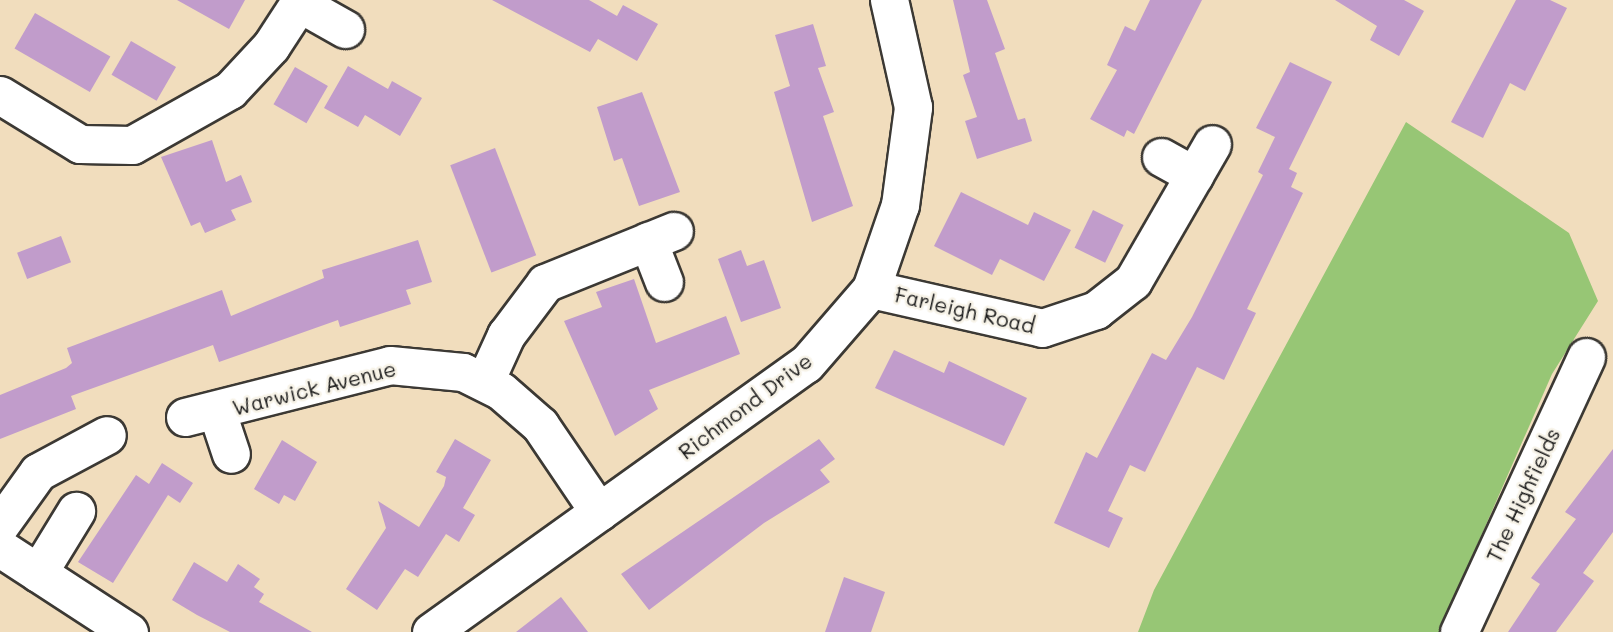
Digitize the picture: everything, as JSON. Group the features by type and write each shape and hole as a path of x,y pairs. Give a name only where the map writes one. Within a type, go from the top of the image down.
{"street":[{"name":"Richmond Drive","path":"444,628 599,512 806,364 871,289 900,205 913,107 889,0"},
{"path":"0,95 80,144 132,145 230,90 271,46 300,1 345,29"},
{"name":"Farleigh Road","path":"871,289 1042,328 1096,310 1133,281 1203,159 1161,157"},
{"path":"485,381 506,335 545,283 661,236 664,282"},
{"name":"The Highfields","path":"1459,632 1586,357"},
{"name":"Warwick Avenue","path":"230,454 201,414 390,365 433,367 485,381 541,425 599,512"},
{"path":"0,524 38,472 107,435"},
{"path":"38,573 76,511"},
{"path":"0,548 129,632"}],"green space":[{"path":"1406,122 1569,233 1598,301 1552,374 1439,632 1138,632 1154,590"}],"building":[{"path":"177,0 245,0 229,29"},
{"path":"492,0 589,0 617,16 623,5 658,24 637,61 598,39 590,52"},
{"path":"953,0 987,0 1005,49 995,53 1018,120 1025,118 1032,141 977,159 965,121 977,117 963,75 970,72"},
{"path":"1150,0 1202,0 1134,134 1127,130 1124,137 1090,119 1117,70 1107,65 1125,26 1135,31"},
{"path":"1335,0 1404,0 1424,11 1399,56 1370,40 1377,26"},
{"path":"1516,0 1550,0 1567,8 1525,91 1510,83 1483,138 1451,122"},
{"path":"35,13 110,56 90,92 15,49"},
{"path":"813,24 826,66 818,68 834,112 823,116 853,206 812,222 774,92 790,86 775,35"},
{"path":"131,41 176,67 157,101 112,75"},
{"path":"1290,62 1332,82 1289,169 1297,173 1291,187 1303,193 1247,309 1256,313 1224,380 1197,367 1145,472 1130,465 1108,511 1123,518 1109,548 1054,523 1086,452 1097,458 1152,353 1166,360 1192,317 1263,175 1258,172 1275,137 1256,128"},
{"path":"348,66 388,89 392,81 422,98 400,136 365,115 358,127 324,108"},
{"path":"295,67 328,86 306,123 274,104"},
{"path":"642,92 680,192 639,206 622,158 614,161 597,107"},
{"path":"212,140 226,182 241,175 252,202 231,210 236,220 205,233 200,222 191,226 161,157"},
{"path":"495,148 536,255 491,273 450,165"},
{"path":"961,192 1028,225 1034,212 1071,230 1044,281 1000,259 992,275 934,246"},
{"path":"1093,210 1124,225 1105,263 1075,248"},
{"path":"61,236 71,262 27,279 17,253"},
{"path":"418,240 432,282 406,290 411,304 340,327 338,320 219,362 213,345 71,396 76,409 0,439 0,395 66,368 72,363 67,348 222,290 231,316 324,278 322,270"},
{"path":"741,250 747,266 764,260 781,308 741,322 718,259"},
{"path":"634,279 656,343 726,316 740,354 649,390 658,409 615,436 564,321 602,307 596,292"},
{"path":"894,350 944,373 949,361 1027,398 1004,446 875,388"},
{"path":"455,439 491,460 463,508 475,515 459,542 446,534 418,577 405,569 377,610 346,589 386,528 378,501 419,527 444,486 446,477 436,472"},
{"path":"819,439 835,459 820,470 830,482 764,523 649,610 621,574"},
{"path":"282,440 317,462 295,501 284,495 279,504 254,489"},
{"path":"1613,449 1613,532 1583,573 1594,581 1556,632 1508,632 1540,584 1531,578 1576,519 1565,512"},
{"path":"162,463 193,483 180,503 168,495 113,583 78,562 136,475 149,484"},
{"path":"194,562 227,582 238,564 260,579 254,587 264,594 259,602 312,632 230,632 197,615 172,600"},
{"path":"844,577 885,592 871,632 825,632"},
{"path":"561,597 588,632 516,632"}]}
